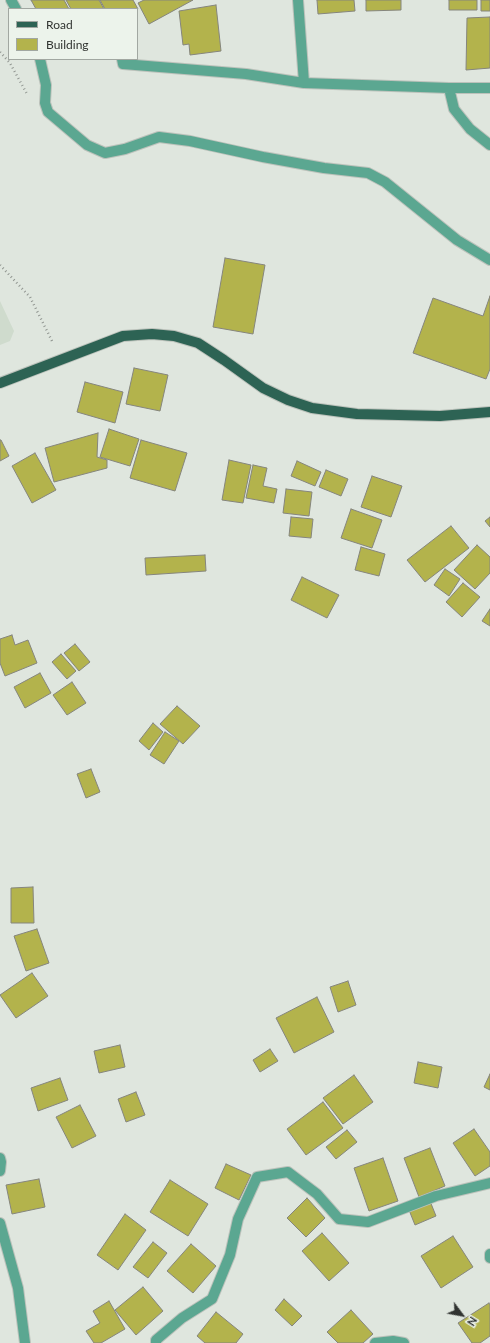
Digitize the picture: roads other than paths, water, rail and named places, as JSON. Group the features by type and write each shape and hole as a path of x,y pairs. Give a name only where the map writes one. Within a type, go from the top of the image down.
{"main road":[{"path":"0,383 123,336 152,334 174,336 198,344 224,360 263,388 288,400 312,408 357,414 440,416 490,412"}],"street":[{"path":"298,0 304,83"},
{"path":"40,60 46,85 45,103 48,112 87,145 105,153 125,149 159,137 190,141 263,157 309,165 368,173 385,182 457,240 490,260"},
{"path":"122,60 123,64 246,74 304,83 490,88"},
{"path":"449,88 454,109 470,129 490,145"},
{"path":"0,1158 0,1171"},
{"path":"156,1343 156,1340 182,1318 212,1299 230,1255 238,1219 257,1177 288,1172 317,1194 338,1219 368,1222 436,1196 490,1183"},
{"path":"0,1223 18,1288 25,1343"},
{"path":"376,1343 393,1341 404,1343"}]}
